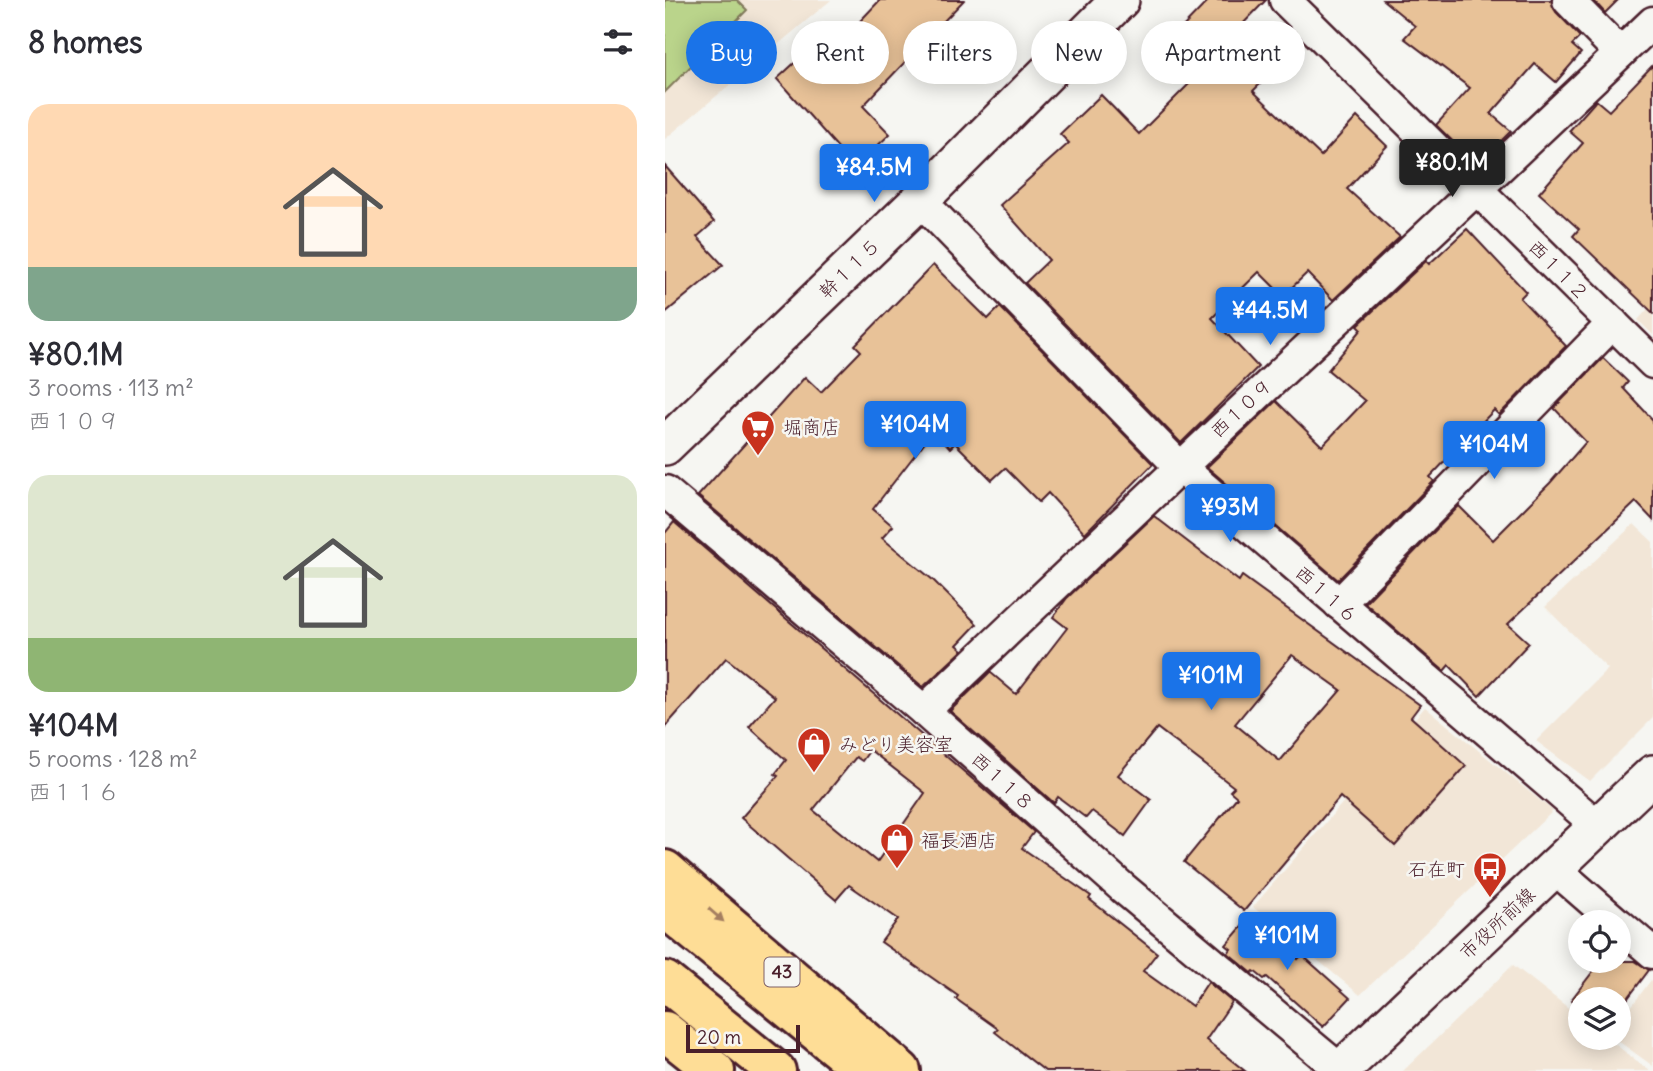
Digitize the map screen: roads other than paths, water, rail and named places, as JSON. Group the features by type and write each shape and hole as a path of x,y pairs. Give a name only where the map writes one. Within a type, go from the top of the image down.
{"highway":[{"name":"43","path":"665,870 901,1071"},
{"path":"665,908 865,1071"},
{"path":"665,981 776,1071"},
{"path":"665,1031 715,1071"}],"street":[{"name":"幹１１５","path":"665,446 920,200 1120,0"},
{"name":"西１１２","path":"1285,0 1653,363"},
{"path":"1568,0 1620,53"},
{"name":"西１０９","path":"924,711 1179,466 1479,190 1653,22"},
{"name":"西１１６","path":"920,200 1179,466 1598,826"},
{"path":"1339,604 1613,323"},
{"name":"西１１８","path":"665,491 924,711 1123,888 1341,1071"},
{"name":"市役所前線","path":"1341,1071 1653,774"},
{"path":"1555,869 1602,910"},
{"path":"1631,935 1653,953"}],"place":[{"name":"堀商店","path":"758,457"},
{"name":"みどり美容室","path":"814,774"},
{"name":"福長酒店","path":"897,870"},
{"name":"石在町","path":"1490,899"}]}
